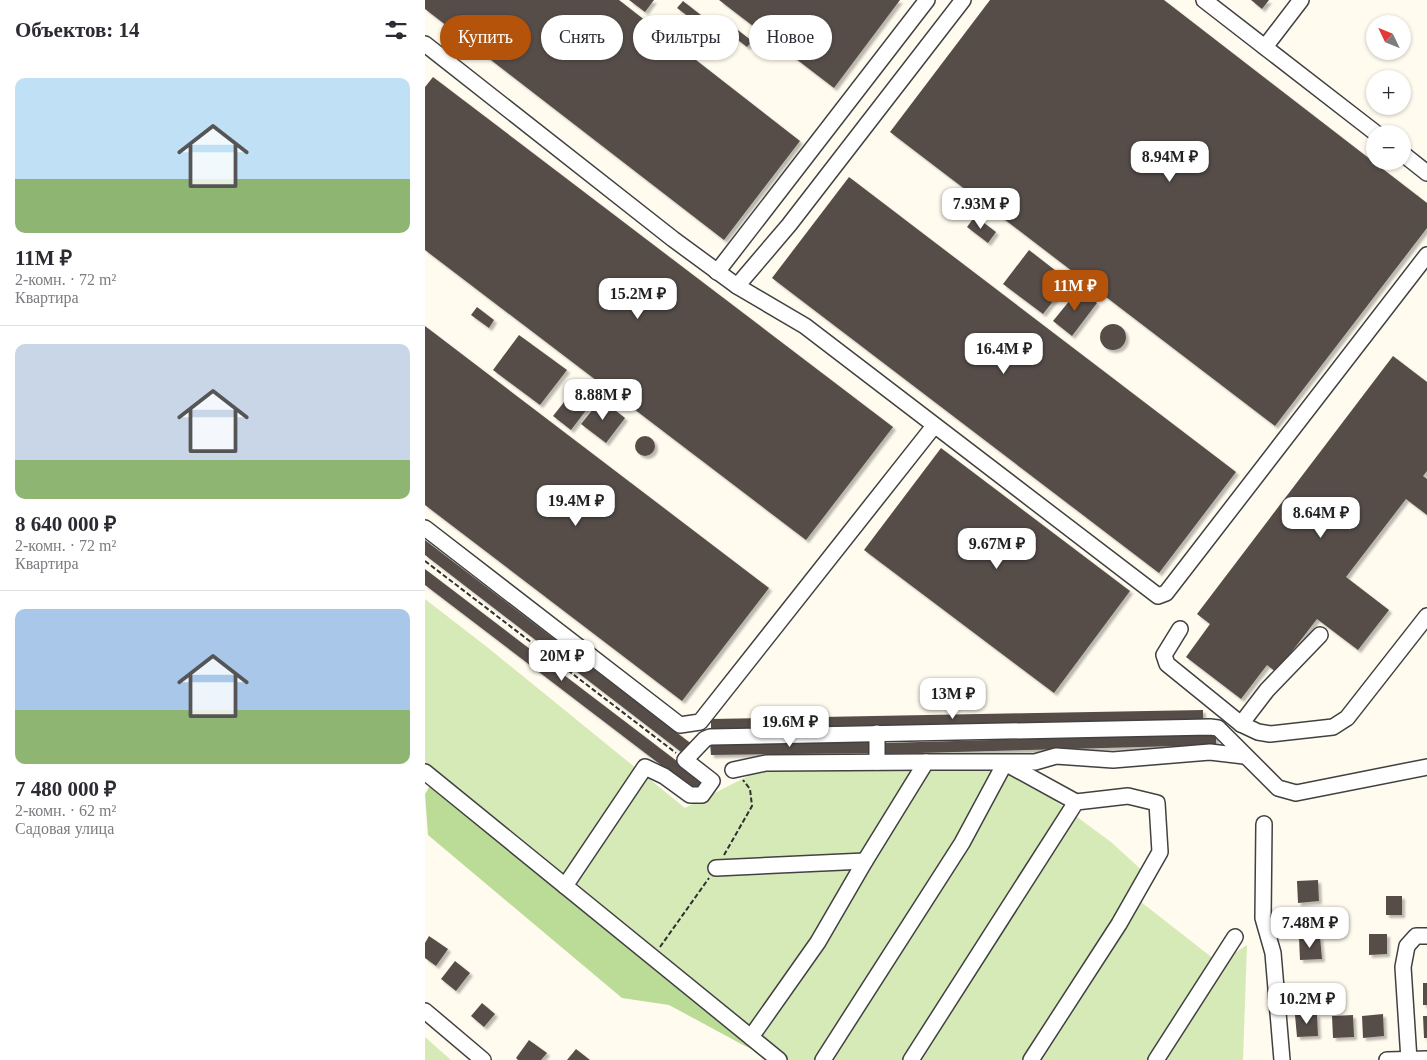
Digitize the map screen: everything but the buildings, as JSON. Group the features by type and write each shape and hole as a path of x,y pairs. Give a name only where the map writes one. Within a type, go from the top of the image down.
{"street":[{"path":"717,272 927,0"},
{"path":"737,286 789,225 963,0"},
{"path":"1204,0 1366,125"},
{"path":"1265,47 1301,0"},
{"path":"426,46 717,272 805,326 1158,596 1166,593 1427,255"},
{"path":"1411,160 1427,173"},
{"path":"425,528 681,725 700,722 934,426"},
{"path":"1180,629 1164,655 1167,664 1241,724 1258,732 1270,734 1333,727 1347,718 1427,616"},
{"path":"1241,724 1267,690 1321,635"},
{"path":"565,886 645,767 664,776 690,795 701,795 713,781 685,760 705,739 710,737 1210,727 1217,728 1279,788 1297,793 1427,767"},
{"path":"877,733 877,762"},
{"path":"733,770 766,763 1005,763 1035,762 1056,756 1113,760 1210,752 1244,756"},
{"path":"751,1037 818,942 865,861 927,762"},
{"path":"1005,763 1076,802 1128,796 1157,803 1160,852 1119,924 1031,1060"},
{"path":"823,1060 962,842 1005,763"},
{"path":"425,772 779,1060"},
{"path":"911,1060 1076,802"},
{"path":"1264,824 1263,918 1273,954 1282,1060"},
{"path":"716,868 865,861"},
{"path":"1409,1059 1403,967 1407,946 1421,936"},
{"path":"1156,1060 1235,937"},
{"path":"425,1011 483,1060"},
{"path":"1387,1060 1427,1059"}],"path":[{"path":"425,561 685,760"},
{"path":"653,958 716,868 752,806 751,789 733,770"}],"green space":[{"path":"425,599 685,808 758,771 1008,766 1111,842 1146,874 1136,898 1219,963 1247,945 1243,1060 779,1060 425,772"},
{"path":"434,779 777,1060 745,1046 669,1005 622,998 428,835 425,794"},
{"path":"425,1037 451,1060 425,1060"}]}
